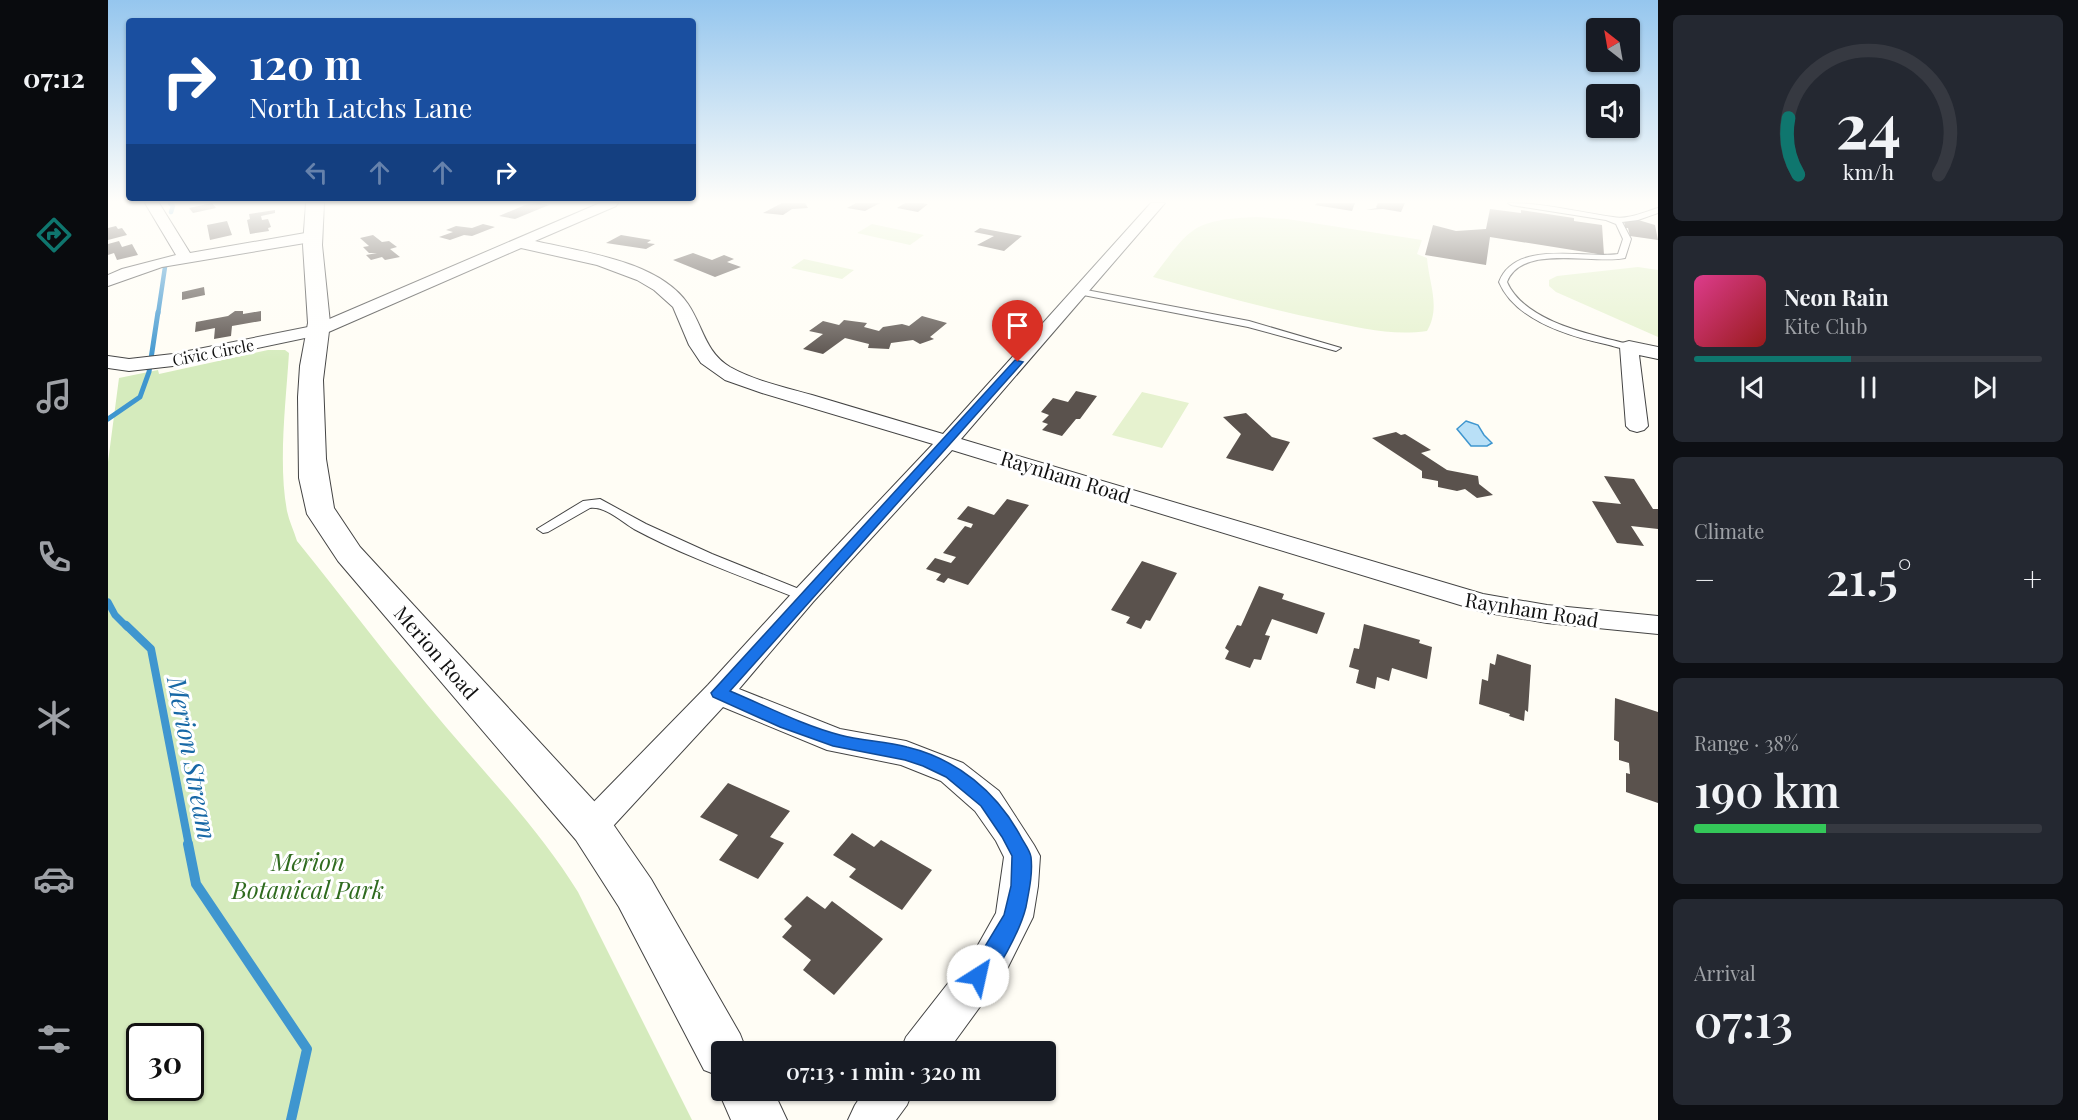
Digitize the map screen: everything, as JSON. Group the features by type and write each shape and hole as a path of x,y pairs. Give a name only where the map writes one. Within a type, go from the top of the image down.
{"street":[{"path":"184,255 186,259"},
{"path":"108,281 143,267 207,255"},
{"name":"Merion Road","path":"313,255 319,319 311,370 312,442 316,493 329,527 591,827 635,893 716,1041"},
{"name":"Civic Circle","path":"108,362 137,364 160,362 318,330 492,255"},
{"name":"Raynham Road","path":"571,255 619,267 652,282 674,297 682,307 703,354 724,371 746,382 1483,603 1547,614 1658,625"},
{"path":"591,827 719,693 1113,255"},
{"path":"1637,426 1629,347 1658,353"},
{"path":"719,693 786,722 838,741 906,753 944,768 987,801 1008,831 1022,856 1020,886 1014,917 992,958 929,1041"},
{"path":"750,1101 760,1120"},
{"path":"870,1120 884,1101"}],"lane":[{"path":"1572,255 1543,258 1513,267 1503,276 1506,291 1545,321 1586,337 1629,347"},
{"path":"1578,255 1612,258 1622,255"},
{"path":"1081,292 1249,324 1336,348"},
{"path":"543,530 587,504 600,503 641,527 804,596"}],"green space":[{"path":"1170,255 1420,255 1427,258 1434,304 1433,313 1427,331 1389,332 1261,306 1153,277"},
{"path":"804,259 854,270 842,279 791,268"},
{"path":"1638,267 1658,270 1658,337 1556,292 1549,286 1549,280 1557,276"},
{"name":"Merion Botanical Park","path":"268,350 285,350 289,353 283,473 287,511 297,541 564,870 578,892 692,1120 108,1120 108,462 119,378 158,370 159,374"},
{"path":"1142,392 1189,403 1162,448 1112,435"}],"water":[{"path":"1466,421 1478,425 1492,443 1487,446 1471,446 1457,429"}],"building":[{"path":"115,255 137,255 117,260"},
{"path":"366,255 400,257 385,260 382,257 371,260"},
{"path":"687,255 699,255 712,260 725,255 734,259 727,262 741,267 715,277 673,260"},
{"path":"1427,255 1487,255 1486,265"},
{"path":"204,287 205,295 182,300 182,292"},
{"path":"235,311 243,311 243,314 261,311 261,321 232,326 231,336 214,339 215,328 195,332 196,322 228,316"},
{"path":"922,316 947,323 930,337 934,339 920,344 913,340 891,343 889,349 868,348 869,344 845,338 823,354 803,349 823,334 809,331 823,321 839,325 844,320 867,323 864,327 879,331 883,327 902,324 909,326"},
{"path":"1076,391 1097,396 1080,419 1076,419 1062,436 1042,430 1048,424 1042,422 1049,415 1041,412 1053,398 1068,402"},
{"path":"1246,413 1272,437 1290,442 1273,471 1226,458 1241,434 1223,417"},
{"path":"1396,432 1401,435 1405,434 1431,450 1421,453 1447,470 1478,476 1479,484 1493,495 1477,498 1465,489 1457,491 1438,487 1438,481 1422,478 1422,471 1372,438"},
{"path":"1604,476 1634,479 1653,509 1658,509 1658,529 1631,526 1644,546 1617,543 1592,501 1621,504"},
{"path":"1007,499 1029,505 968,585 948,578 944,583 936,580 941,574 926,569 935,558 951,563 956,557 943,553 965,526 971,528 973,524 957,519 968,506 994,515"},
{"path":"1142,561 1177,573 1150,621 1146,620 1141,629 1126,623 1130,617 1111,610"},
{"path":"1259,586 1284,594 1282,599 1325,613 1317,634 1272,619 1265,635 1270,636 1261,660 1254,659 1250,668 1225,659 1229,651 1225,648 1237,625 1241,626"},
{"path":"1364,624 1420,640 1419,643 1432,647 1427,679 1392,668 1389,681 1377,677 1375,689 1356,683 1359,670 1349,667 1354,648 1359,649"},
{"path":"1497,654 1531,665 1528,712 1525,710 1524,721 1479,704 1482,679 1488,681 1490,663 1495,665"},
{"path":"1615,698 1658,712 1658,803 1626,792 1626,773 1630,774 1629,763 1619,760 1619,742 1614,740"},
{"path":"728,783 790,811 770,837 784,843 758,879 719,860 738,835 700,817"},
{"path":"852,833 874,847 881,840 932,870 902,910 849,877 856,869 833,855"},
{"path":"807,896 825,909 832,901 883,939 834,995 803,970 811,960 782,937 792,926 784,919"}],"waterway":[{"name":"Merion Stream","path":"158,314 165,267"},
{"name":"Merion Stream","path":"108,419 140,397 149,372 158,312"},
{"name":"Merion Stream","path":"108,602 115,615 127,627"},
{"name":"Merion Stream","path":"126,625 151,649 189,846"},
{"name":"Merion Stream","path":"188,844 196,884 307,1049 291,1120"}],"route":[{"path":"978,976 992,958 1014,917 1020,886 1022,856 987,801 952,772 929,761 906,753 838,741 786,722 719,693 804,596 1018,362"}]}
